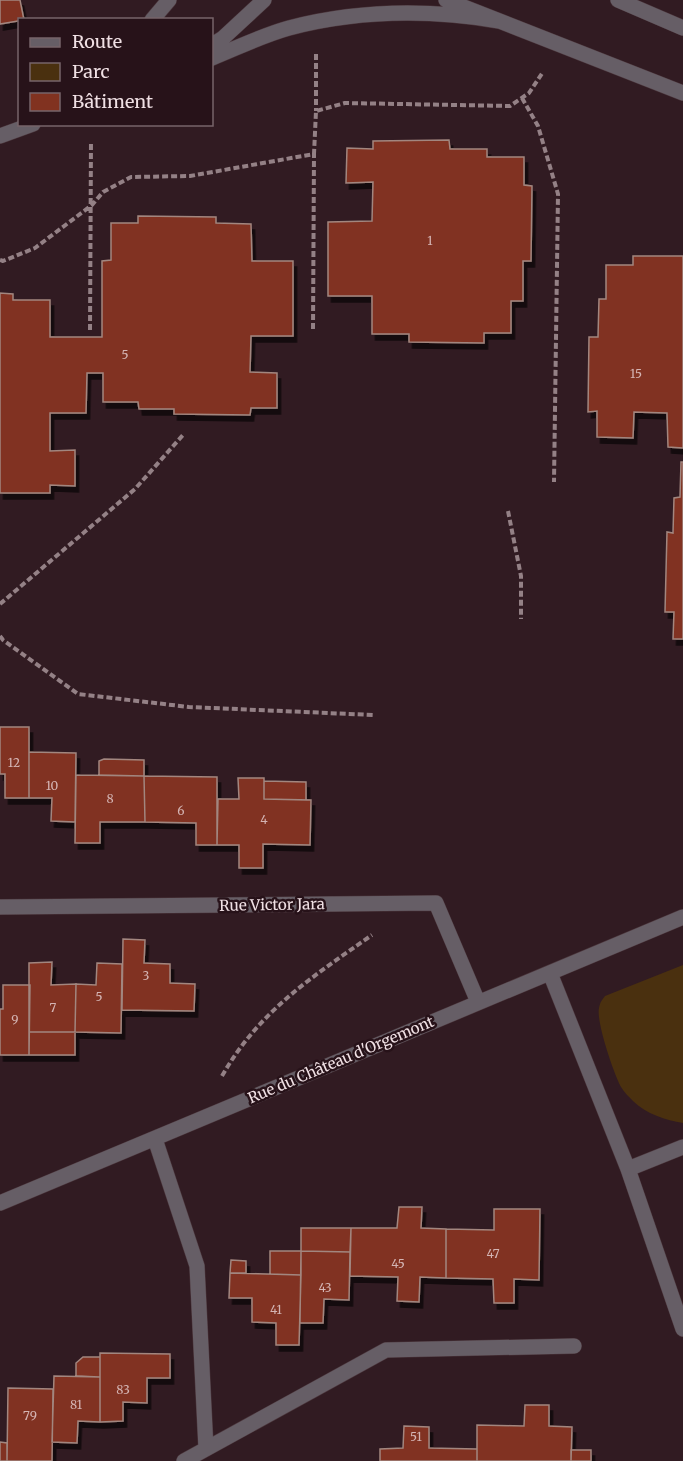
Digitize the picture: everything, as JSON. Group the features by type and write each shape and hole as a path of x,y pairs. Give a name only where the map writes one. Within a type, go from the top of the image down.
{"street":[{"path":"154,18 170,0"},
{"path":"213,44 264,0"},
{"path":"446,0 683,93"},
{"path":"618,0 683,28"},
{"path":"213,58 287,29 340,18 424,12 457,14 499,21"},
{"path":"0,134 18,124"},
{"path":"0,134 26,126"},
{"name":"Rue Victor Jara","path":"0,907 436,903 478,1002"},
{"name":"Rue du Château d'Orgemont","path":"0,1203 683,917"},
{"path":"550,973 628,1169 683,1329"},
{"path":"154,1139 197,1266 206,1449"},
{"path":"628,1169 683,1147"},
{"path":"184,1461 386,1350 574,1346"}],"path":[{"path":"313,329 316,44"},
{"path":"316,111 345,103 510,106 529,93 543,72"},
{"path":"522,98 538,126 558,194 554,482"},
{"path":"90,330 92,141"},
{"path":"0,260 3,261 35,248 92,205 103,192 131,177 190,176 314,154"},
{"path":"0,604 135,489 183,435"},
{"path":"508,511 521,576 520,620"},
{"path":"0,636 78,694 189,707 374,715"},
{"path":"220,1079 234,1054 255,1028 301,984 375,934 405,904"}],"green space":[{"path":"683,965 683,1123 650,1113 638,1106 621,1087 603,1036 599,1008 605,996"}],"building":[{"path":"0,0 20,0 24,18 0,24"},
{"path":"449,140 450,149 487,149 487,157 524,157 524,185 532,186 531,261 523,261 523,301 511,301 511,333 484,333 484,343 409,342 409,334 372,334 372,296 328,296 328,222 372,221 373,182 346,183 347,148 373,149 373,141"},
{"path":"138,216 216,217 216,223 251,224 252,261 293,261 293,336 251,336 250,372 277,373 277,408 251,408 250,415 174,414 174,409 139,409 138,402 103,402 103,373 87,373 86,413 50,413 50,451 75,450 75,486 50,485 50,493 0,493 0,293 13,294 13,300 50,300 50,337 102,337 102,261 111,260 111,223 138,223"},
{"path":"633,256 683,256 683,448 668,447 667,413 634,412 633,438 597,437 597,411 588,412 589,337 598,337 599,299 606,299 606,265 633,265"},
{"path":"681,462 683,462 683,639 673,639 674,612 665,612 667,532 673,533 674,498 680,497"},
{"path":"0,727 29,727 29,798 5,798 5,774 0,774"},
{"path":"29,752 76,753 75,822 51,821 52,798 29,798"},
{"path":"104,759 144,760 144,776 99,775 99,761"},
{"path":"76,775 144,776 145,822 100,822 100,843 75,843"},
{"path":"144,776 217,777 217,845 196,845 196,823 145,822"},
{"path":"238,778 264,778 264,799 311,800 310,845 263,844 263,868 239,868 239,845 217,845 218,799 239,799"},
{"path":"264,781 306,782 306,800 264,799"},
{"path":"123,939 145,940 144,963 170,964 170,983 195,984 194,1011 122,1010"},
{"path":"52,962 51,985 76,984 75,1032 29,1032 29,963"},
{"path":"97,963 122,964 121,1033 75,1032 76,984 96,985"},
{"path":"3,985 30,985 29,1055 0,1055 0,1009 3,1009"},
{"path":"29,1032 75,1032 75,1055 29,1055"},
{"path":"399,1207 422,1207 421,1228 446,1229 446,1278 420,1277 419,1302 397,1301 398,1277 350,1276 351,1228 397,1228"},
{"path":"494,1209 540,1209 539,1280 514,1279 514,1303 494,1303 493,1279 446,1278 446,1229 494,1230"},
{"path":"301,1228 351,1228 350,1252 301,1251"},
{"path":"270,1251 301,1251 301,1275 270,1274"},
{"path":"301,1251 350,1252 349,1300 324,1299 323,1323 300,1323"},
{"path":"231,1260 246,1261 246,1273 230,1273"},
{"path":"230,1273 301,1275 299,1345 276,1345 276,1323 252,1322 252,1298 229,1298"},
{"path":"100,1353 170,1354 170,1378 147,1378 147,1403 123,1402 123,1421 100,1422"},
{"path":"83,1357 100,1357 100,1377 76,1376 76,1363"},
{"path":"54,1376 100,1377 100,1422 78,1421 77,1443 52,1442"},
{"path":"8,1388 53,1389 52,1461 7,1461"},
{"path":"525,1405 549,1405 549,1426 572,1427 571,1461 477,1461 477,1425 524,1426"},
{"path":"404,1426 429,1427 429,1448 477,1449 477,1461 380,1461 380,1449 403,1448"},
{"path":"0,1442 7,1443 7,1461 0,1461"},
{"path":"571,1450 591,1450 591,1461 571,1461"}]}
